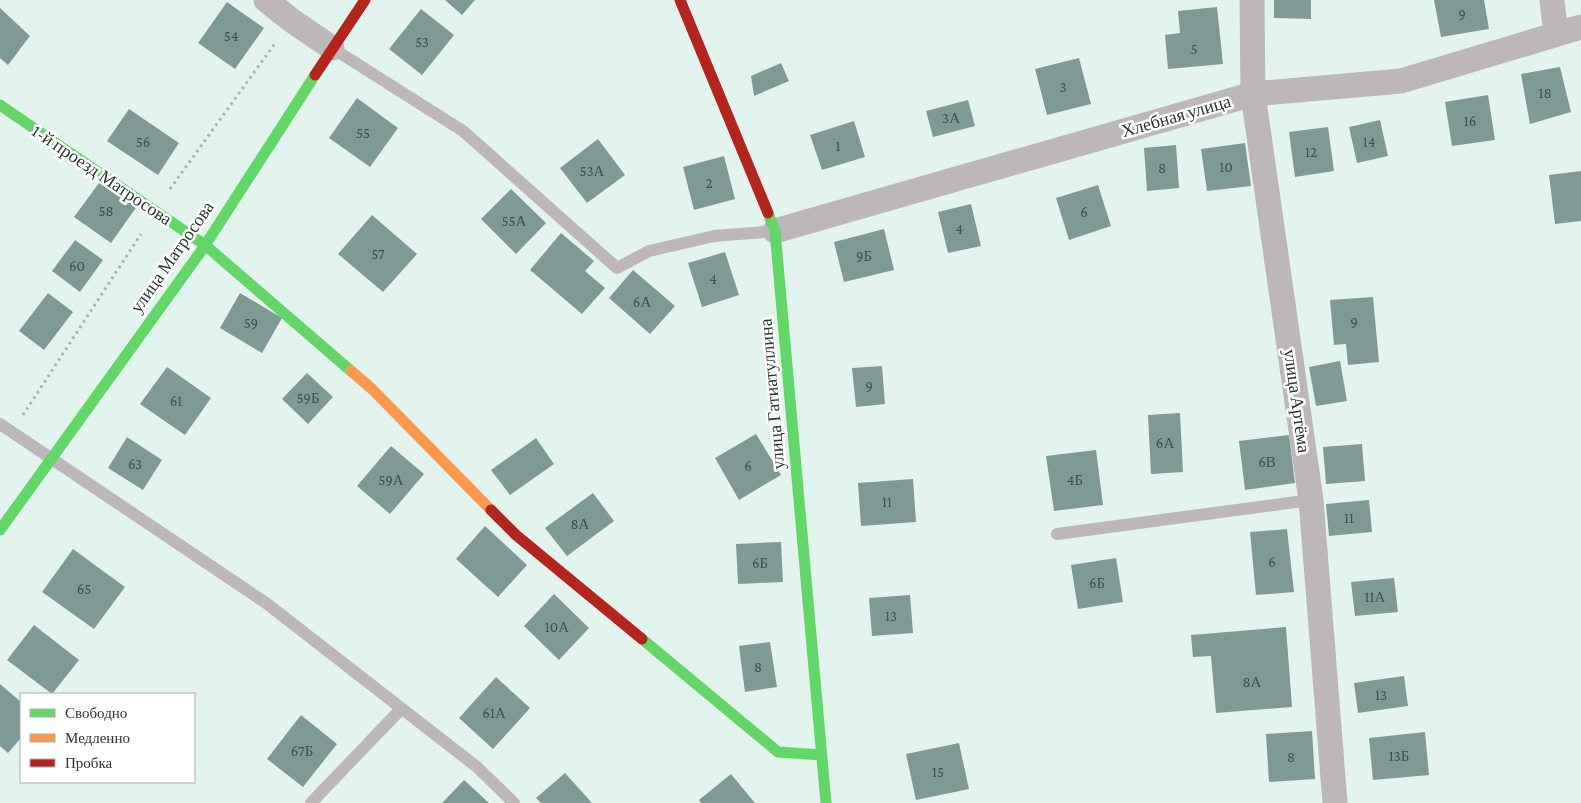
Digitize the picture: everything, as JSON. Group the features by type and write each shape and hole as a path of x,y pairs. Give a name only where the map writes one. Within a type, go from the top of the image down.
{"street":[{"path":"266,0 332,48"},
{"name":"улица Матросова","path":"0,530 49,458 205,246 332,48 366,0"},
{"name":"улица Гатиатуллина","path":"680,0 775,231 826,803"},
{"name":"улица Артёма","path":"1252,0 1253,94 1311,500 1335,803"},
{"path":"1552,0 1556,34"},
{"name":"Хлебная улица","path":"775,231 1253,94 1401,81 1581,27"},
{"name":"1-й проезд Матросова","path":"0,105 205,246 372,389 516,535 778,752 822,755"}],"lane":[{"path":"332,48 463,131 616,268 649,251 704,238 775,231"},
{"path":"0,424 266,604 400,710 477,767 514,803"},
{"path":"1057,534 1311,500"},
{"path":"311,803 400,710"}],"building":[{"path":"445,0 475,0 462,15"},
{"path":"1274,0 1311,0 1311,19 1274,18"},
{"path":"1434,0 1484,0 1489,29 1441,37"},
{"path":"227,2 264,28 235,69 198,43"},
{"path":"1217,7 1223,64 1168,69 1165,35 1180,33 1178,11"},
{"path":"0,8 30,36 8,65 0,58"},
{"path":"421,9 454,35 422,75 389,49"},
{"path":"1079,58 1091,104 1047,115 1035,69"},
{"path":"781,63 789,81 754,96 751,76"},
{"path":"1560,67 1571,112 1530,124 1521,74"},
{"path":"1488,95 1495,140 1452,146 1445,102"},
{"path":"357,98 398,128 370,167 329,138"},
{"path":"968,100 975,126 933,137 926,111"},
{"path":"129,109 179,143 158,175 107,141"},
{"path":"1380,120 1388,156 1357,163 1349,127"},
{"path":"854,121 865,157 822,170 810,135"},
{"path":"1328,127 1334,171 1295,177 1289,132"},
{"path":"598,139 625,175 587,203 560,168"},
{"path":"1245,143 1251,186 1207,191 1201,149"},
{"path":"1176,145 1179,188 1147,191 1144,148"},
{"path":"724,156 735,199 694,210 683,167"},
{"path":"1581,171 1581,221 1555,224 1549,175"},
{"path":"102,179 138,205 111,243 74,217"},
{"path":"1098,185 1111,226 1069,240 1056,198"},
{"path":"511,189 546,223 516,254 481,219"},
{"path":"971,204 981,246 948,253 938,212"},
{"path":"372,215 417,254 383,292 338,254"},
{"path":"884,229 894,270 844,282 834,242"},
{"path":"561,233 594,261 585,271 605,288 582,314 530,270"},
{"path":"75,240 103,260 80,292 52,271"},
{"path":"725,252 739,295 702,307 688,263"},
{"path":"633,270 675,306 650,334 609,298"},
{"path":"48,293 73,312 44,350 19,331"},
{"path":"240,293 282,318 262,353 220,328"},
{"path":"1373,297 1379,362 1348,365 1346,344 1334,345 1330,300"},
{"path":"1340,361 1347,401 1316,406 1309,367"},
{"path":"882,366 885,404 856,407 852,368"},
{"path":"167,367 211,398 185,435 140,404"},
{"path":"307,373 333,397 308,424 282,399"},
{"path":"1180,413 1183,472 1151,474 1148,415"},
{"path":"756,434 781,475 739,500 715,458"},
{"path":"1289,435 1295,483 1245,490 1239,441"},
{"path":"127,437 162,460 143,490 108,468"},
{"path":"536,438 554,464 510,495 491,470"},
{"path":"1362,444 1365,481 1326,484 1323,447"},
{"path":"391,446 424,474 390,514 357,486"},
{"path":"1096,450 1103,505 1054,511 1046,456"},
{"path":"913,479 916,522 861,526 858,483"},
{"path":"593,493 614,521 567,556 545,528"},
{"path":"1369,500 1372,532 1329,536 1326,504"},
{"path":"485,526 527,565 498,597 456,559"},
{"path":"1287,529 1294,592 1256,595 1250,532"},
{"path":"781,542 783,582 738,584 736,544"},
{"path":"73,549 125,587 94,629 42,592"},
{"path":"1116,558 1123,602 1078,609 1071,565"},
{"path":"1394,578 1398,612 1355,616 1351,582"},
{"path":"554,594 589,628 559,660 524,626"},
{"path":"910,595 913,633 872,636 869,598"},
{"path":"34,625 79,660 53,693 51,693 7,660"},
{"path":"1286,627 1292,707 1216,713 1211,656 1193,657 1191,635"},
{"path":"770,642 777,687 745,692 739,646"},
{"path":"1404,676 1408,706 1358,713 1354,683"},
{"path":"496,677 530,708 493,749 459,718"},
{"path":"0,684 20,701 20,739 8,753 0,746"},
{"path":"301,715 337,744 303,787 267,759"},
{"path":"1312,731 1315,779 1269,782 1266,734"},
{"path":"1425,732 1429,775 1373,780 1369,738"},
{"path":"959,743 969,789 916,800 906,754"},
{"path":"565,773 592,803 541,803 536,798"},
{"path":"731,774 755,803 701,803 699,800"},
{"path":"464,780 489,803 442,803"}],"traffic: fast":[{"path":"0,530 204,247 315,75"},
{"path":"0,105 205,245 351,371"},
{"path":"768,213 775,231 826,803"},
{"path":"642,639 778,752 822,755"}],"traffic: slow":[{"path":"351,371 372,389 491,510"}],"traffic: jam":[{"path":"315,75 365,0"},
{"path":"680,0 768,213"},
{"path":"491,510 516,535 642,639"}]}
